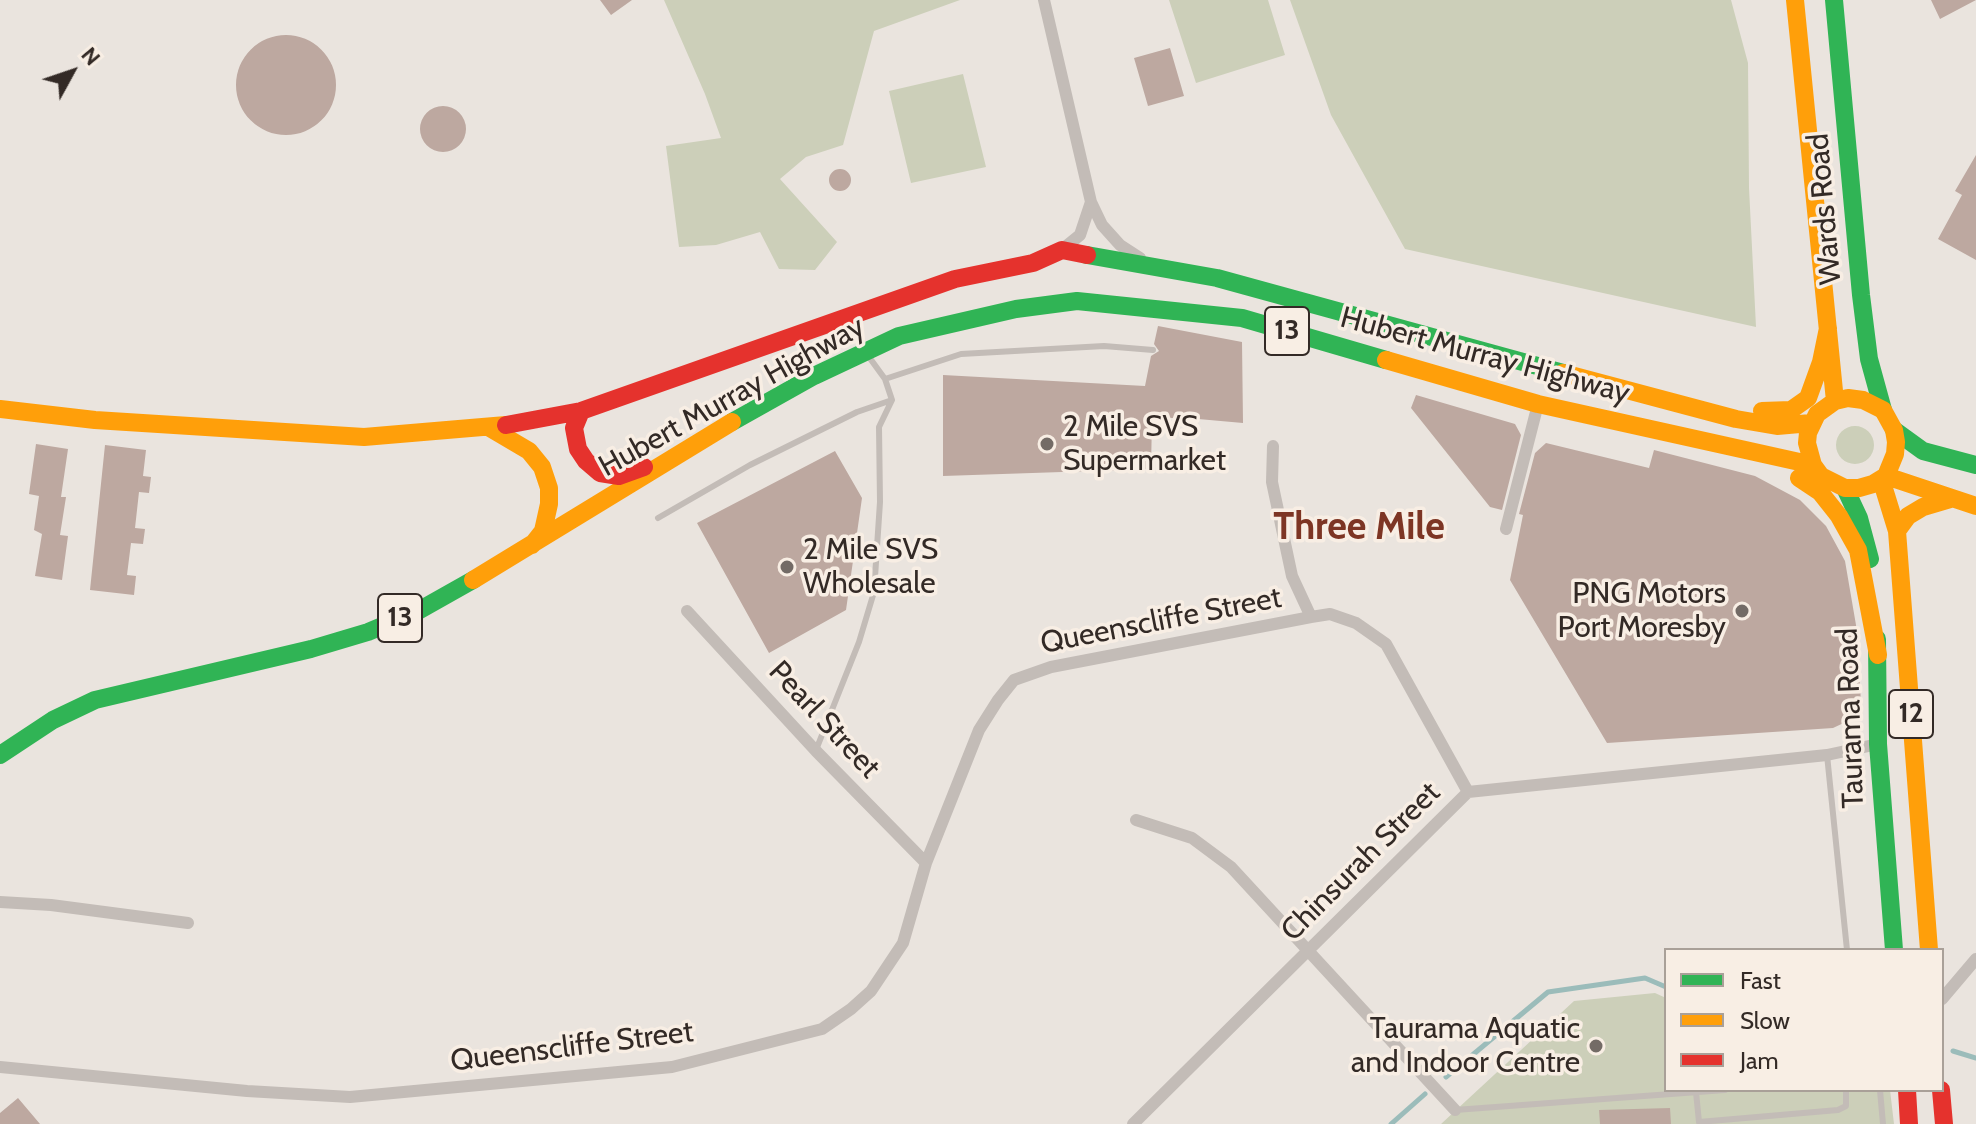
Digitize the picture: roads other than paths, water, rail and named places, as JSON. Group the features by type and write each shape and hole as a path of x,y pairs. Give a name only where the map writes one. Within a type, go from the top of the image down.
{"main road":[{"name":"Wards Road","path":"1795,0 1835,401"},
{"name":"Wards Road","path":"1834,0 1861,295 1869,359 1883,410"},
{"name":"Hubert Murray Highway","path":"0,409 95,420 364,437 490,428 581,411 955,279 1033,263 1062,250 1217,278 1669,403 1777,426 1811,423"},
{"name":"Hubert Murray Highway","path":"0,755 53,720 95,700 311,649 368,632 418,611 529,548 713,433 814,376 899,336 1016,309 1077,301 1242,318 1538,404 1813,465"},
{"path":"1669,403 1686,401 1732,410 1791,410 1808,398 1812,390 1828,328"},
{"path":"1813,465 1807,443 1811,423 1817,414 1835,401 1848,398 1863,400 1883,410 1894,430 1923,451 1976,465"},
{"path":"581,411 574,428 578,449 600,473 619,476 636,472 688,439 713,433"},
{"path":"490,428 529,451 542,467 549,488 543,531 529,548"},
{"path":"1884,478 1895,454 1894,430"},
{"path":"1742,450 1787,469 1820,492 1839,516 1858,550 1878,655"},
{"name":"13","path":"1813,465 1832,484 1845,488"},
{"path":"1845,488 1859,488 1884,478 1976,506"},
{"name":"Taurama Road","path":"1884,478 1897,531 1929,948"},
{"name":"Taurama Road","path":"1845,488 1859,518 1870,560 1878,655 1878,744 1894,948"},
{"path":"1897,531 1908,516 1923,507 1950,499"},
{"path":"1907,1092 1909,1124"},
{"path":"1941,1092 1944,1124"}],"street":[{"path":"1044,0 1091,202 1102,225 1120,245 1161,268"},
{"path":"1062,250 1080,235 1091,202"},
{"path":"1506,529 1538,404"},
{"path":"1273,446 1272,482 1292,576 1311,617"},
{"name":"Pearl Street","path":"687,611 816,751 926,863"},
{"name":"Queenscliffe Street","path":"0,1067 247,1091 350,1097 672,1067 822,1029 871,991 903,943 926,863 979,730 1014,680 1051,667 1311,617 1330,614 1356,623 1386,644 1468,792"},
{"name":"Chinsurah Street","path":"1133,1124 1468,792 1827,755 1878,744"},
{"path":"1136,820 1192,838 1231,867 1455,1110"},
{"path":"0,902 51,905 188,923"},
{"path":"1944,997 1976,959"}],"lane":[{"path":"885,379 961,354 1104,346 1153,350"},
{"path":"816,751 859,642 874,592 880,502 879,427 892,400 885,379 865,351"},
{"path":"658,518 750,465 857,412 892,400"},
{"path":"1827,755 1847,948"},
{"path":"1455,1110 1696,1092 1699,1122 1838,1110 1846,1106 1846,1092"},
{"path":"1880,1092 1883,1124"}],"waterway":[{"path":"1446,1077 1548,992 1645,978 1664,986"},
{"path":"1953,1051 1976,1058"},
{"path":"1391,1124 1425,1094"}],"place":[{"name":"2 Mile SVS Supermarket","path":"1047,444"},
{"name":"2 Mile SVS Wholesale","path":"787,567"},
{"name":"PNG Motors Port Moresby","path":"1742,611"},
{"name":"Taurama Aquatic and Indoor Centre","path":"1596,1046"}],"district":[{"name":"Three Mile","path":"1359,528"}]}
